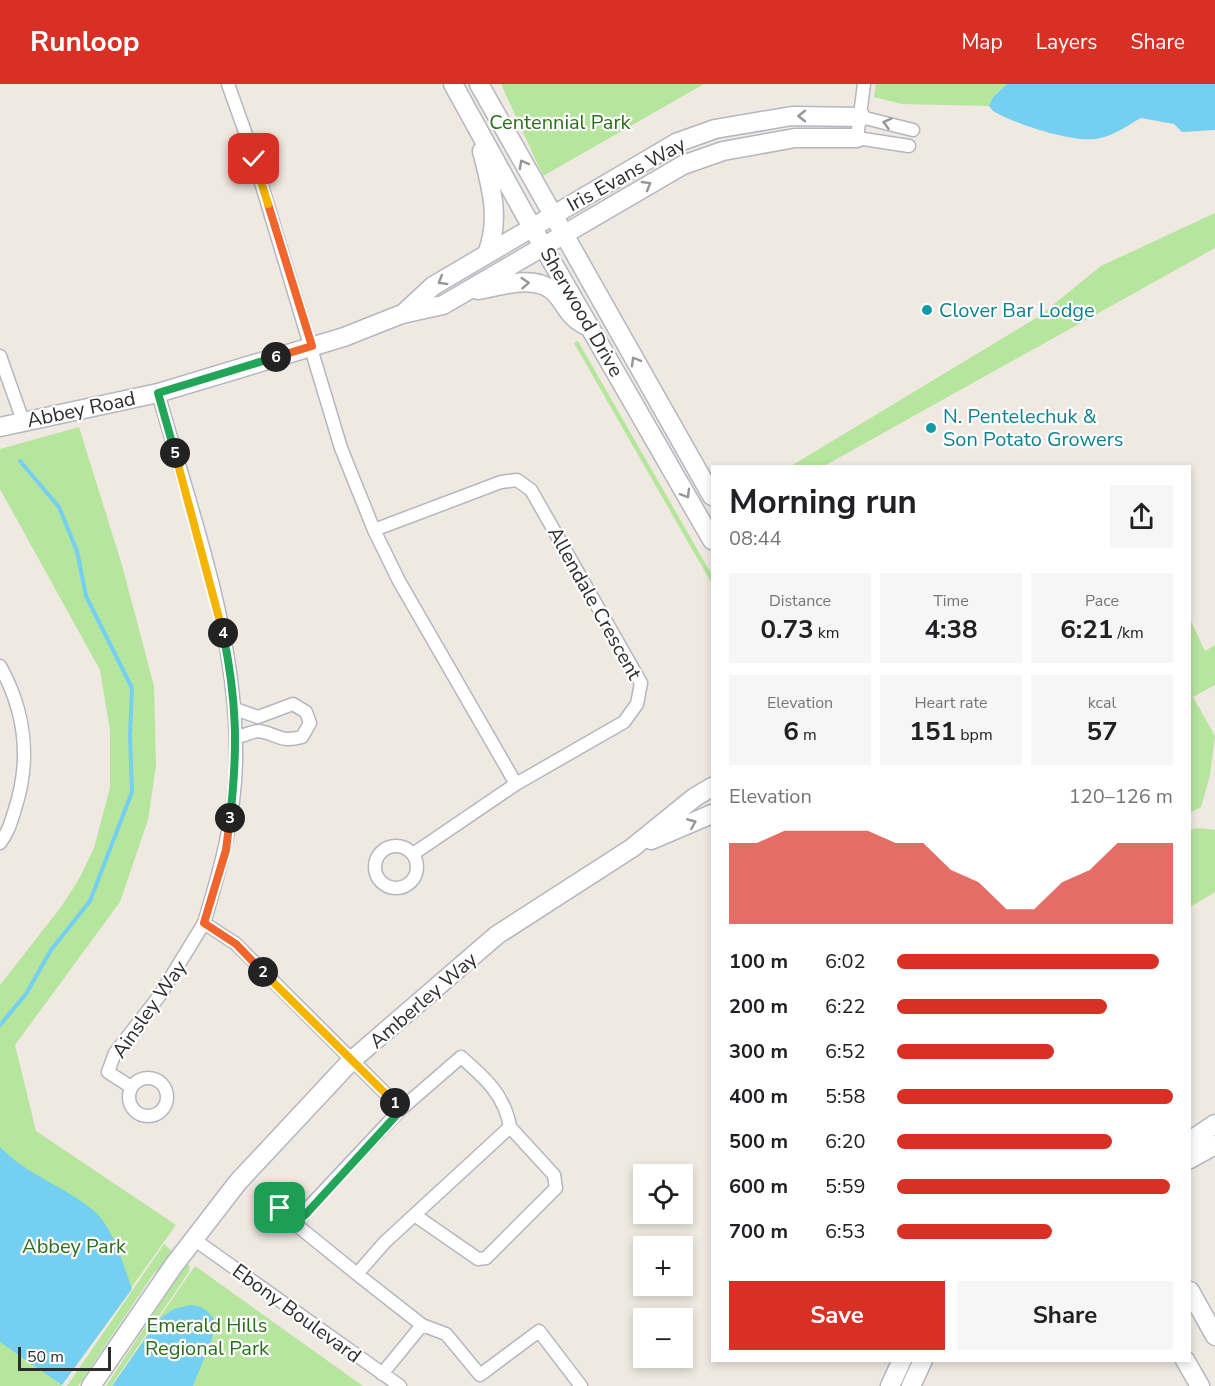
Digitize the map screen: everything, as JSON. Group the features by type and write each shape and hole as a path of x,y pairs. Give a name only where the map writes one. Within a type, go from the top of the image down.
{"street":[{"path":"228,84 250,146 341,448 374,530 399,581 516,784 413,854"},
{"name":"Sherwood Drive","path":"453,84 532,227 711,538"},
{"name":"Sherwood Drive","path":"479,84 711,494"},
{"path":"857,138 864,84"},
{"name":"Iris Evans Way","path":"552,215 676,143 715,129 792,116 861,117 913,130"},
{"path":"475,124 494,197 495,222 487,254"},
{"name":"Iris Evans Way","path":"563,234 683,165 723,151 795,138 857,138 909,146"},
{"name":"Abbey Road","path":"402,314 434,286 552,215"},
{"name":"Abbey Road","path":"0,427 158,393 312,346 402,314 443,305 563,234"},
{"path":"468,291 527,282 542,284 554,292 570,317 591,328"},
{"path":"0,356 23,421"},
{"name":"Ainsley Way","path":"131,1087 108,1072 115,1053 160,995 204,923 226,850 236,764 234,686 217,601 158,393"},
{"name":"Allendale Crescent","path":"374,530 501,482 517,480 531,490 641,683 636,704 624,722 516,784"},
{"path":"0,666 12,687 23,723 24,781 7,834 0,843"},
{"path":"235,709 258,717 293,704 306,712 310,723 302,737 292,740 283,740 258,731 236,738"},
{"name":"Amberley Way","path":"91,1386 174,1265 238,1182 351,1061 497,935 632,848 695,797 711,788"},
{"name":"Amberley Way","path":"632,848 711,814"},
{"path":"204,923 236,944 351,1061 402,1109"},
{"path":"294,1223 402,1109 461,1058 491,1083 508,1116 510,1126 554,1175 556,1188 486,1258 478,1259 416,1216"},
{"path":"1191,1139 1198,1125 1215,1114"},
{"path":"357,1274 385,1242 416,1216 510,1126"},
{"path":"1191,1158 1215,1145"},
{"path":"268,1198 294,1223 422,1325 446,1334 480,1375 539,1331 580,1386"},
{"name":"Ebony Boulevard","path":"195,1240 400,1386"},
{"path":"1191,1293 1215,1336"},
{"path":"1191,1319 1201,1335 1215,1345"},
{"path":"382,1374 422,1325"},
{"path":"890,1386 901,1362"},
{"path":"911,1386 922,1362"},
{"path":"1186,1362 1200,1386"}],"green space":[{"name":"Centennial Park","path":"501,84 704,84 543,176"},
{"path":"876,84 1007,84 993,97 989,106 902,104 874,97"},
{"path":"1215,213 1215,248 826,465 793,465 1038,317 1101,266"},
{"path":"578,341 711,573 711,582 574,343"},
{"name":"Abbey Park","path":"79,427 122,565 154,686 156,765 148,820 120,902 15,1045 36,1131 176,1225 61,1386 0,1386 0,985 61,907 79,879 94,848 110,788 110,730 100,670 0,489 0,449"},
{"path":"1191,621 1205,651 1215,645 1215,685 1193,697 1215,736 1210,775 1201,807 1191,812"},
{"path":"1191,830 1215,830 1215,892 1191,906"},
{"path":"164,1244 174,1253 167,1264 154,1273 78,1386 67,1386"},
{"path":"187,1263 190,1266 189,1272 111,1386 106,1386"},
{"name":"Emerald Hills Regional Park","path":"195,1266 363,1386 112,1386"}],"water":[{"path":"1007,84 1215,84 1215,130 1182,132 1174,124 1141,118 1114,134 1102,138 1084,139 1058,135 1028,126 993,111 989,106 993,97"},
{"path":"0,1147 22,1165 93,1210 107,1226 112,1236 132,1289 62,1385 0,1342"},
{"path":"190,1305 206,1310 216,1323 211,1342 193,1386 112,1386 159,1319 174,1309"}],"waterway":[{"path":"0,1025 26,994 51,950 90,901 132,792 130,735 132,688 86,596 77,551 59,507 20,461"}],"place":[{"name":"Clover Bar Lodge","path":"927,310"},
{"name":"N. Pentelechuk & Son Potato Growers","path":"931,428"}],"route":[{"path":"254,159 312,346 158,393 217,601 234,686 236,764 226,850 204,923 236,944 351,1061 402,1109 306,1214 294,1223 280,1208"}]}
